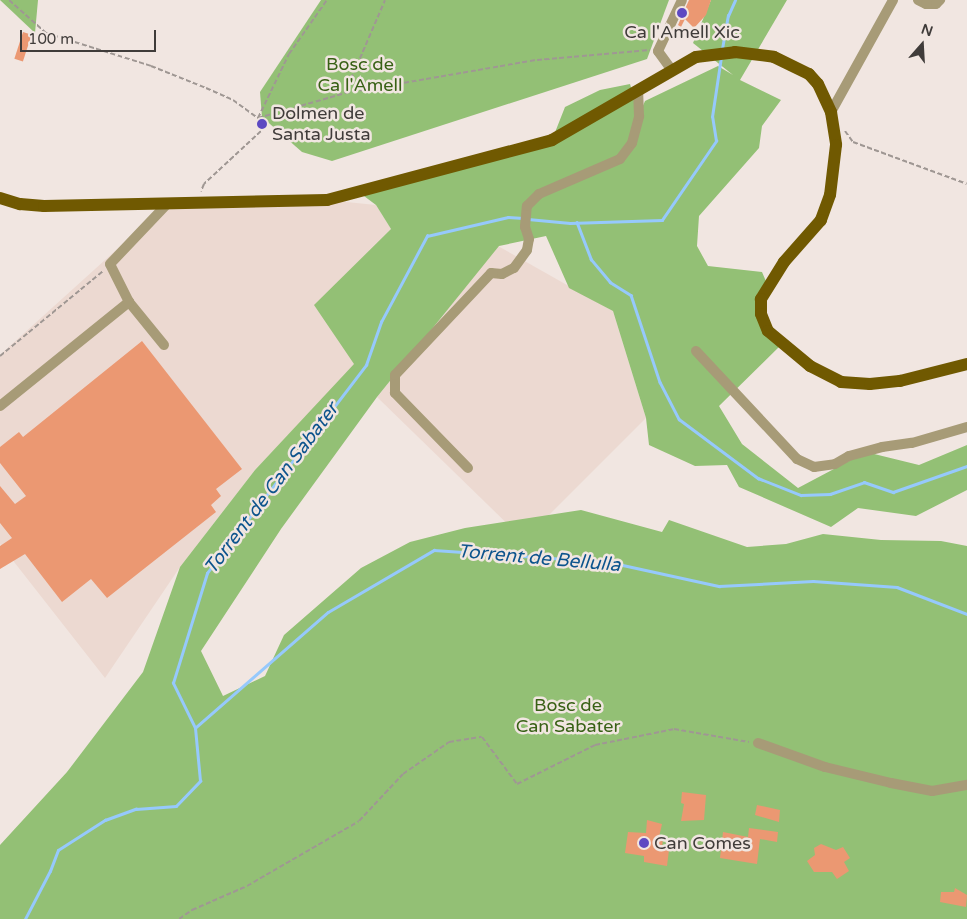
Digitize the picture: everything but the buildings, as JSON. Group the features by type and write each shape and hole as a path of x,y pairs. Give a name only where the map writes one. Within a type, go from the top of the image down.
{"main road":[{"path":"0,198 20,204 44,206 327,200 360,193 552,140 638,93 670,69 696,57 735,52 774,57 809,74 824,94 831,112 836,145 830,195 821,220 784,262 761,299 762,314 768,331 810,366 841,382 870,384 900,380 967,364"}],"street":[{"path":"670,69 658,51 682,0"},
{"path":"831,112 893,0"},
{"path":"918,0 926,4 936,4 940,0"},
{"path":"468,468 395,393 395,376 491,273 502,274 514,268 527,250 529,239 525,227 526,206 539,194 620,159 632,143 639,116 638,93"},
{"path":"164,345 129,302 110,264 168,203"},
{"path":"0,406 129,302"},
{"path":"696,352 797,459 814,467 835,464 849,456 882,447 912,443 967,427"},
{"path":"758,744 825,767 932,791 967,785"}],"path":[{"path":"9,0 46,34 151,66 233,100 258,118"},
{"path":"196,202 204,184 261,131 258,118 289,54 327,0"},
{"path":"345,93 385,0"},
{"path":"258,118 345,93 537,60 634,50 658,51"},
{"path":"840,124 853,142 967,184"},
{"path":"0,356 110,264"},
{"path":"179,919 248,886 359,821 403,774 449,742 482,737 517,784 594,745 674,729 758,744"}],"shaded area":[{"path":"327,200 376,205 391,229 315,305 355,364 255,470 180,567 105,678 0,544 0,355 168,203"},
{"path":"498,246 613,311 646,418 524,540 377,397"}],"green space":[{"path":"0,0 38,0 35,33"},
{"name":"Bosc de Ca l'Amell","path":"321,0 669,0 647,59 332,161 302,152 262,117 260,92"},
{"name":"Bosc de Can Sabater","path":"711,0 787,0 740,80 781,100 762,126 759,148 699,216 697,246 708,266 762,272 768,286 761,314 783,343 719,406 742,444 798,488 866,452 919,465 967,445 967,490 916,516 858,508 831,527 739,487 727,465 695,466 649,445 646,418 613,311 569,288 546,236 499,246 377,397 281,529 201,651 223,696 265,676 284,635 361,568 410,542 465,528 581,510 662,532 669,520 747,547 786,544 823,534 881,540 941,541 967,546 967,919 0,919 0,845 67,772 143,672 180,567 255,470 354,364 314,305 391,229 376,205 360,193 552,140 565,107 600,90 630,84 639,115 645,101 718,66 733,75 693,43"}],"waterway":[{"path":"722,49 728,16 735,0"},
{"path":"528,219 570,223 662,220 716,141 712,117 721,57"},
{"name":"Torrent de Can Sabater","path":"25,919 50,871 58,850 105,820 136,809 176,806 200,781 195,728 173,683 207,573 366,365 381,322 427,236 508,217 523,218"},
{"path":"577,222 591,259 610,282 631,295 660,382 679,419 758,478 801,495 830,494 864,482 893,492 967,466"},
{"name":"Torrent de Bellulla","path":"195,728 328,612 434,550 609,562 719,586 813,581 897,587 967,614"}],"place":[{"name":"Ca l'Amell Xic","path":"682,13"},
{"name":"Dolmen de Santa Justa","path":"262,124"},
{"name":"Can Comes","path":"644,843"}]}
